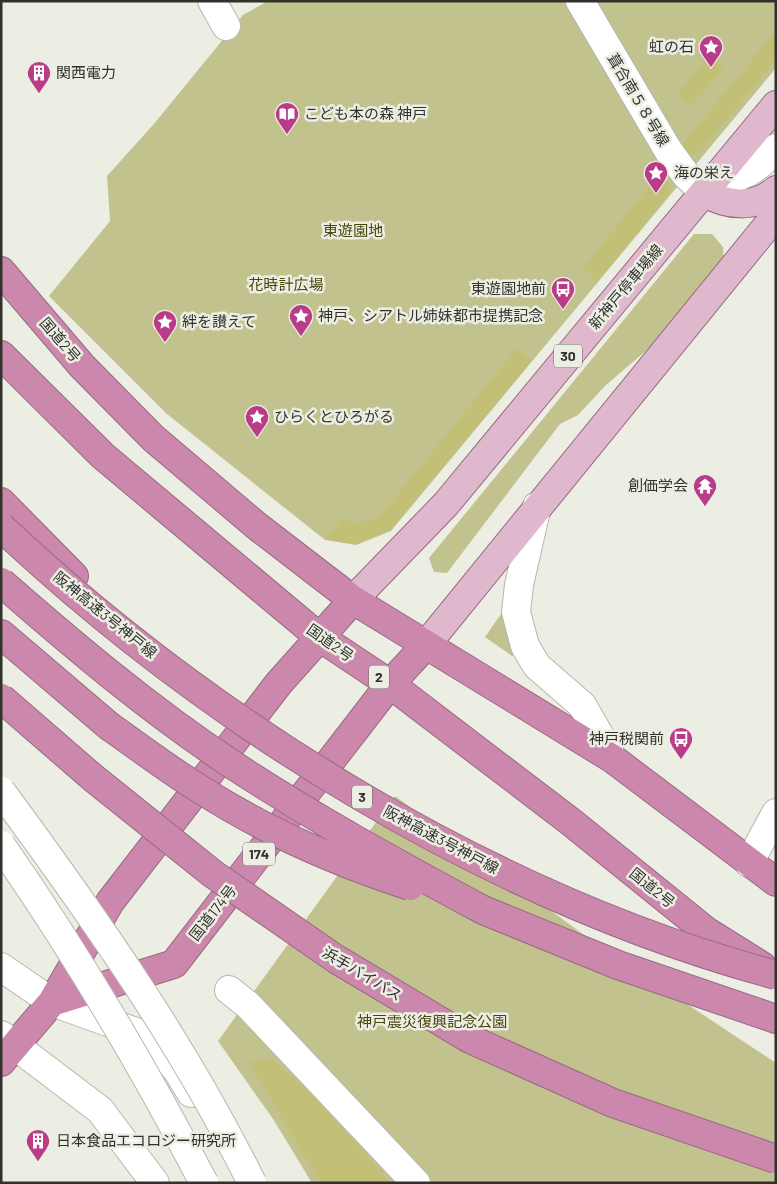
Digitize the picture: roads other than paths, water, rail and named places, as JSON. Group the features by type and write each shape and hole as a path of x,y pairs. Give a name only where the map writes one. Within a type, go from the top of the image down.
{"highway":[{"name":"国道2号","path":"1,271 82,366 153,438 258,527 352,600 612,760 776,882"},
{"name":"国道2号","path":"1,356 103,456 318,636 390,684 571,822 706,931 776,975"},
{"name":"3","path":"1,502 66,569 170,667"},
{"name":"阪神高速3号神戸線","path":"1,527 113,623 257,731 400,820 492,867 635,930 776,975"},
{"path":"1,582 87,656 146,702 230,762 378,855 483,910"},
{"path":"6,1048 52,1002 110,902 279,683 318,636 352,600"},
{"path":"1,634 109,726 200,789 281,835 366,872 483,910 618,965 776,1019"},
{"name":"国道174号","path":"52,1002 174,964 390,684 426,645"},
{"name":"浜手バイパス","path":"1,698 92,778 213,874 336,960 470,1039 613,1103 776,1159"},
{"name":"浜手バイパス","path":"1,716 86,791 205,886 327,971 455,1046 608,1116 754,1167 776,1172"}],"main road":[{"name":"新神戸停車場線","path":"352,600 446,504 776,105"},
{"path":"709,186 724,202 742,204 763,199 776,190"},
{"path":"426,645 537,506 776,215"}],"street":[{"path":"212,1 226,26"},
{"name":"葺合南５８号線","path":"580,1 668,150 686,175 709,186"},
{"path":"709,186 746,174 763,162 776,148"},
{"path":"537,506 519,585 516,612 525,646 537,666 582,705 612,760"},
{"path":"1,791 112,946 199,1084 226,1131 252,1183"},
{"path":"750,863 776,813"},
{"path":"1,845 83,969 124,1036 204,1183"},
{"path":"1,967 52,1002 144,1036 177,1070 244,1183"},
{"path":"228,990 248,1005 416,1183"},
{"path":"6,1048 100,1110 154,1183"}],"place":[{"name":"虹の石","path":"711,68"},
{"name":"関西電力","path":"39,94"},
{"name":"こども本の森 神戸","path":"287,135"},
{"name":"海の栄え","path":"656,194"},
{"name":"東遊園地前","path":"563,310"},
{"name":"神戸、シアトル姉妹都市提携記念","path":"301,337"},
{"name":"絆を讃えて","path":"165,343"},
{"name":"ひらくとひろがる","path":"257,438"},
{"name":"創価学会","path":"705,507"},
{"name":"神戸税関前","path":"681,760"},
{"name":"日本食品エコロジー研究所","path":"38,1162"}],"park label":[{"name":"東遊園地","path":"353,231"},
{"name":"花時計広場","path":"286,285"},
{"name":"神戸震災復興記念公園","path":"432,1022"}]}
